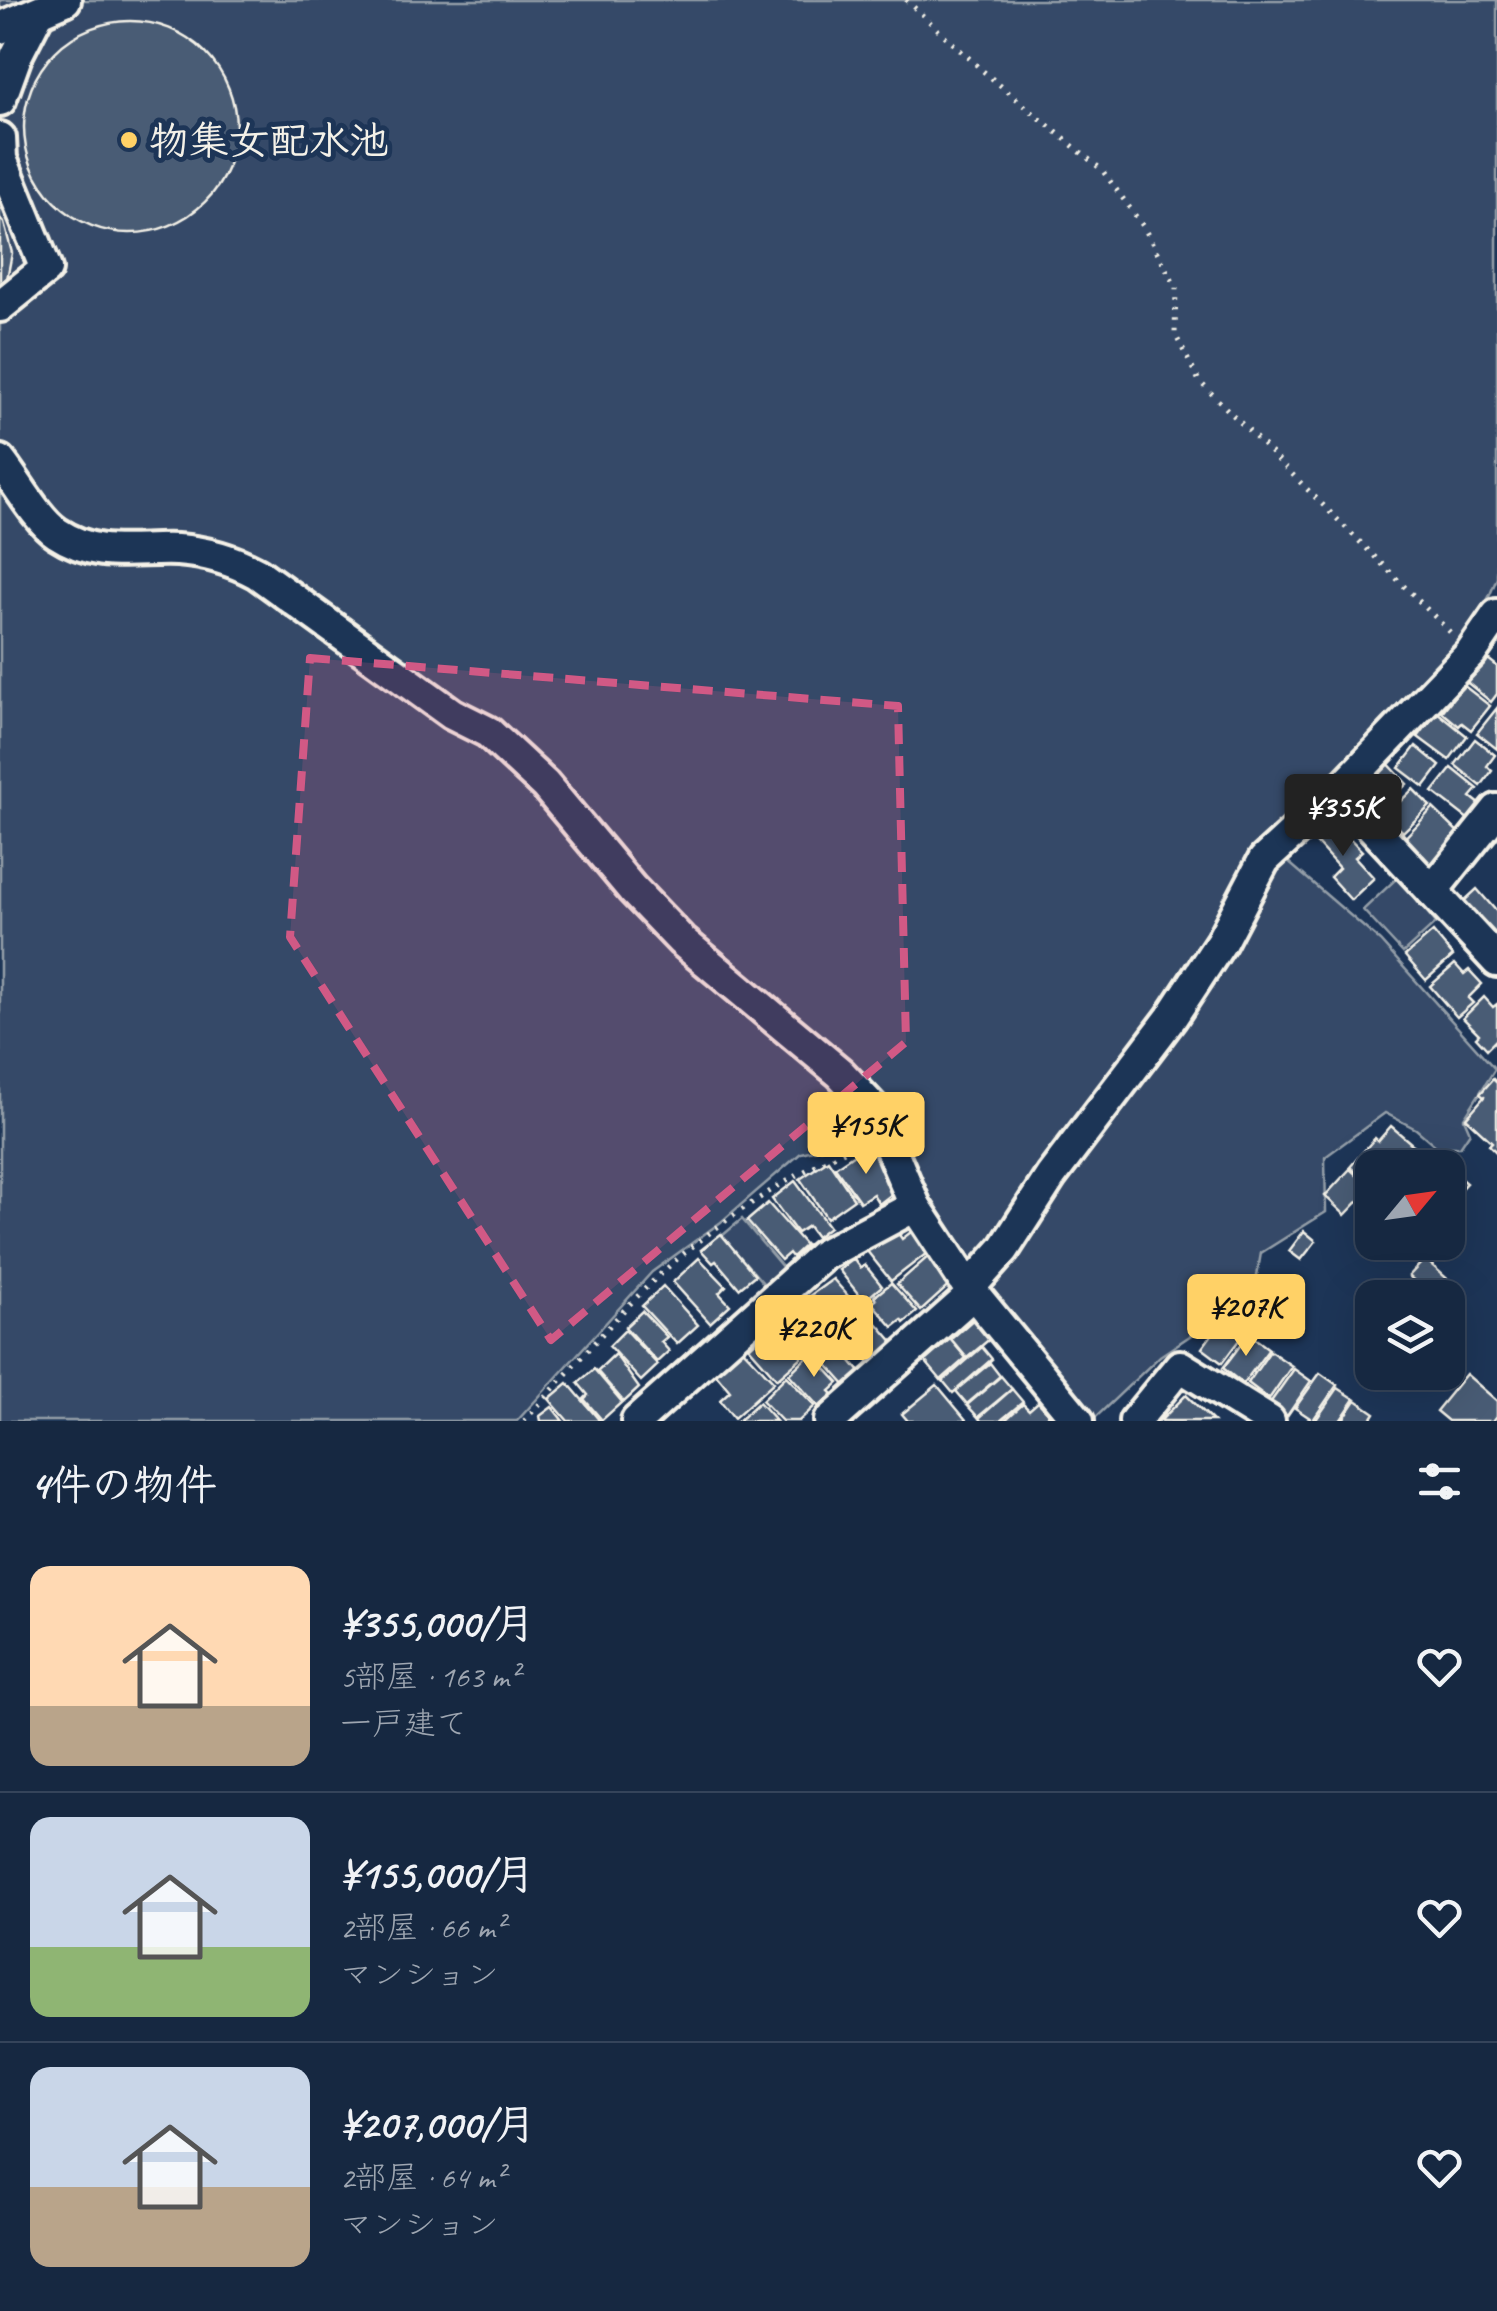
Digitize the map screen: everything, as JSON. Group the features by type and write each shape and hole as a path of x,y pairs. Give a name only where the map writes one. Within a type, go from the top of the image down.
{"street":[{"path":"0,100 32,20"},
{"path":"0,138 1,159 46,269 0,306"},
{"path":"0,462 55,532 93,549 124,554 174,550 225,556 258,572 452,714 488,732 545,785 632,889 682,941 840,1073 874,1109 915,1206 972,1290 1078,1421"},
{"path":"851,1414 972,1290 1004,1249 1052,1176 1222,942 1264,860 1339,791 1471,653 1497,615"},
{"path":"1339,791 1497,961"},
{"path":"1432,892 1497,810"},
{"path":"643,1419 822,1254 915,1206"},
{"path":"1134,1421 1180,1366 1268,1421"}],"path":[{"path":"906,0 983,71 1102,170 1142,226 1176,287 1175,334 1199,381 1471,653"},
{"path":"524,1421 654,1280 744,1207 812,1166 884,1133"}],"highlighted area":[{"path":"310,658 898,706 906,1042 551,1340 290,937"}],"shaded area":[{"path":"0,0 1497,0 1497,578 1468,632 1350,763 1287,861 1380,941 1495,1069 1464,1118 1470,1132 1460,1147 1437,1147 1416,1129 1385,1113 1325,1157 1326,1212 1261,1253 1254,1293 1160,1356 1093,1420 922,1198 880,1134 801,1153 721,1222 652,1272 517,1421 0,1421"},
{"path":"1398,877 1436,923 1403,953 1363,910"},
{"path":"742,1219 783,1268 764,1284 722,1236"}],"building":[{"name":"物集女配水池","path":"130,21 171,29 205,52 228,86 236,127 228,168 205,202 171,225 130,233 89,225 55,202 32,168 24,127 32,86 55,52 89,29"},
{"path":"0,218 12,253 7,279 0,290"},
{"path":"1483,655 1497,666 1497,694 1491,702 1464,680"},
{"path":"1463,685 1490,706 1471,730 1442,712"},
{"path":"1497,708 1497,749 1477,733"},
{"path":"1437,712 1467,736 1449,760 1418,737"},
{"path":"1475,739 1495,755 1487,766 1492,771 1481,786 1455,765"},
{"path":"1416,746 1440,766 1424,787 1399,768"},
{"path":"1384,759 1407,784 1376,813 1361,797 1368,791 1360,783"},
{"path":"1452,768 1478,789 1471,797 1481,805 1469,820 1433,792"},
{"path":"1413,789 1430,806 1403,832 1386,815"},
{"path":"1433,808 1462,836 1430,871 1400,843"},
{"path":"1331,819 1362,851 1355,857 1374,878 1351,900 1330,877 1339,868 1311,837"},
{"path":"1477,889 1497,912 1497,945 1461,913 1469,906 1464,901"},
{"path":"1433,932 1453,956 1426,980 1405,956"},
{"path":"1455,964 1464,974 1469,970 1482,984 1468,998 1473,1003 1457,1017 1430,986"},
{"path":"1484,997 1493,1007 1497,1004 1497,1039 1487,1049 1463,1018"},
{"path":"1493,1079 1497,1083 1497,1153 1489,1145 1492,1142 1466,1118"},
{"path":"1391,1126 1419,1150 1365,1150 1375,1138 1378,1141"},
{"path":"863,1148 868,1155 873,1152 894,1187 892,1194 879,1204 873,1194 860,1202 835,1167"},
{"path":"828,1160 854,1199 827,1218 800,1179"},
{"path":"1350,1169 1355,1174 1355,1205 1345,1215 1325,1196"},
{"path":"795,1181 829,1227 816,1237 808,1226 797,1233 772,1199"},
{"path":"768,1203 805,1245 792,1257 789,1253 781,1260 747,1221"},
{"path":"915,1229 931,1250 891,1281 867,1251 896,1230 902,1239"},
{"path":"1304,1231 1316,1241 1301,1260 1289,1251"},
{"path":"721,1234 755,1275 739,1288 701,1250"},
{"path":"930,1255 953,1282 921,1311 897,1284"},
{"path":"699,1258 726,1286 719,1293 730,1305 710,1323 673,1282"},
{"path":"854,1259 861,1268 865,1265 882,1286 864,1301 839,1270"},
{"path":"1426,1260 1449,1280 1413,1280 1409,1276"},
{"path":"833,1279 856,1305 829,1329 813,1311 817,1307 808,1297"},
{"path":"891,1283 917,1312 893,1327 872,1303"},
{"path":"663,1286 698,1325 677,1344 642,1306"},
{"path":"798,1300 827,1332 805,1352 776,1320"},
{"path":"862,1306 895,1344 871,1365 838,1327"},
{"path":"642,1311 667,1337 661,1342 669,1351 657,1362 625,1327"},
{"path":"976,1317 992,1337 967,1358 951,1339"},
{"path":"1225,1317 1245,1332 1222,1363 1202,1348"},
{"path":"773,1325 802,1357 777,1379 749,1347"},
{"path":"625,1330 658,1365 641,1381 609,1346"},
{"path":"832,1334 854,1358 851,1361 861,1373 847,1387 814,1350"},
{"path":"1249,1334 1269,1349 1243,1384 1223,1368"},
{"path":"950,1339 966,1358 941,1380 925,1361"},
{"path":"982,1347 992,1359 953,1393 943,1381"},
{"path":"742,1348 774,1382 734,1418 720,1400 730,1391 711,1368"},
{"path":"1270,1351 1292,1366 1269,1399 1248,1383"},
{"path":"811,1353 839,1383 819,1407 789,1374"},
{"path":"615,1354 639,1388 624,1402 597,1371"},
{"path":"990,1363 1000,1376 967,1404 956,1391"},
{"path":"594,1369 622,1402 602,1420 584,1399 588,1395 578,1383"},
{"path":"1294,1369 1311,1381 1287,1416 1270,1403"},
{"path":"1320,1373 1337,1385 1313,1420 1295,1408"},
{"path":"1465,1375 1497,1401 1493,1421 1448,1421 1436,1411 1453,1390 1465,1390"},
{"path":"786,1376 815,1406 799,1421 782,1421 762,1400"},
{"path":"1001,1376 1012,1389 978,1417 967,1405"},
{"path":"568,1383 600,1421 568,1421 549,1399"},
{"path":"937,1385 967,1421 908,1421 902,1414"},
{"path":"1338,1388 1355,1399 1340,1421 1315,1421"},
{"path":"1012,1389 1023,1402 1000,1421 981,1421 979,1418"},
{"path":"1186,1395 1213,1421 1160,1421"},
{"path":"1356,1400 1375,1413 1370,1421 1342,1421"},
{"path":"759,1402 776,1421 738,1421"},
{"path":"1038,1402 1049,1414 1041,1421 1004,1421 1023,1404 1029,1410"},
{"path":"552,1407 563,1421 541,1421 540,1416"}],"place":[{"name":"物集女配水池","path":"129,140"}]}
